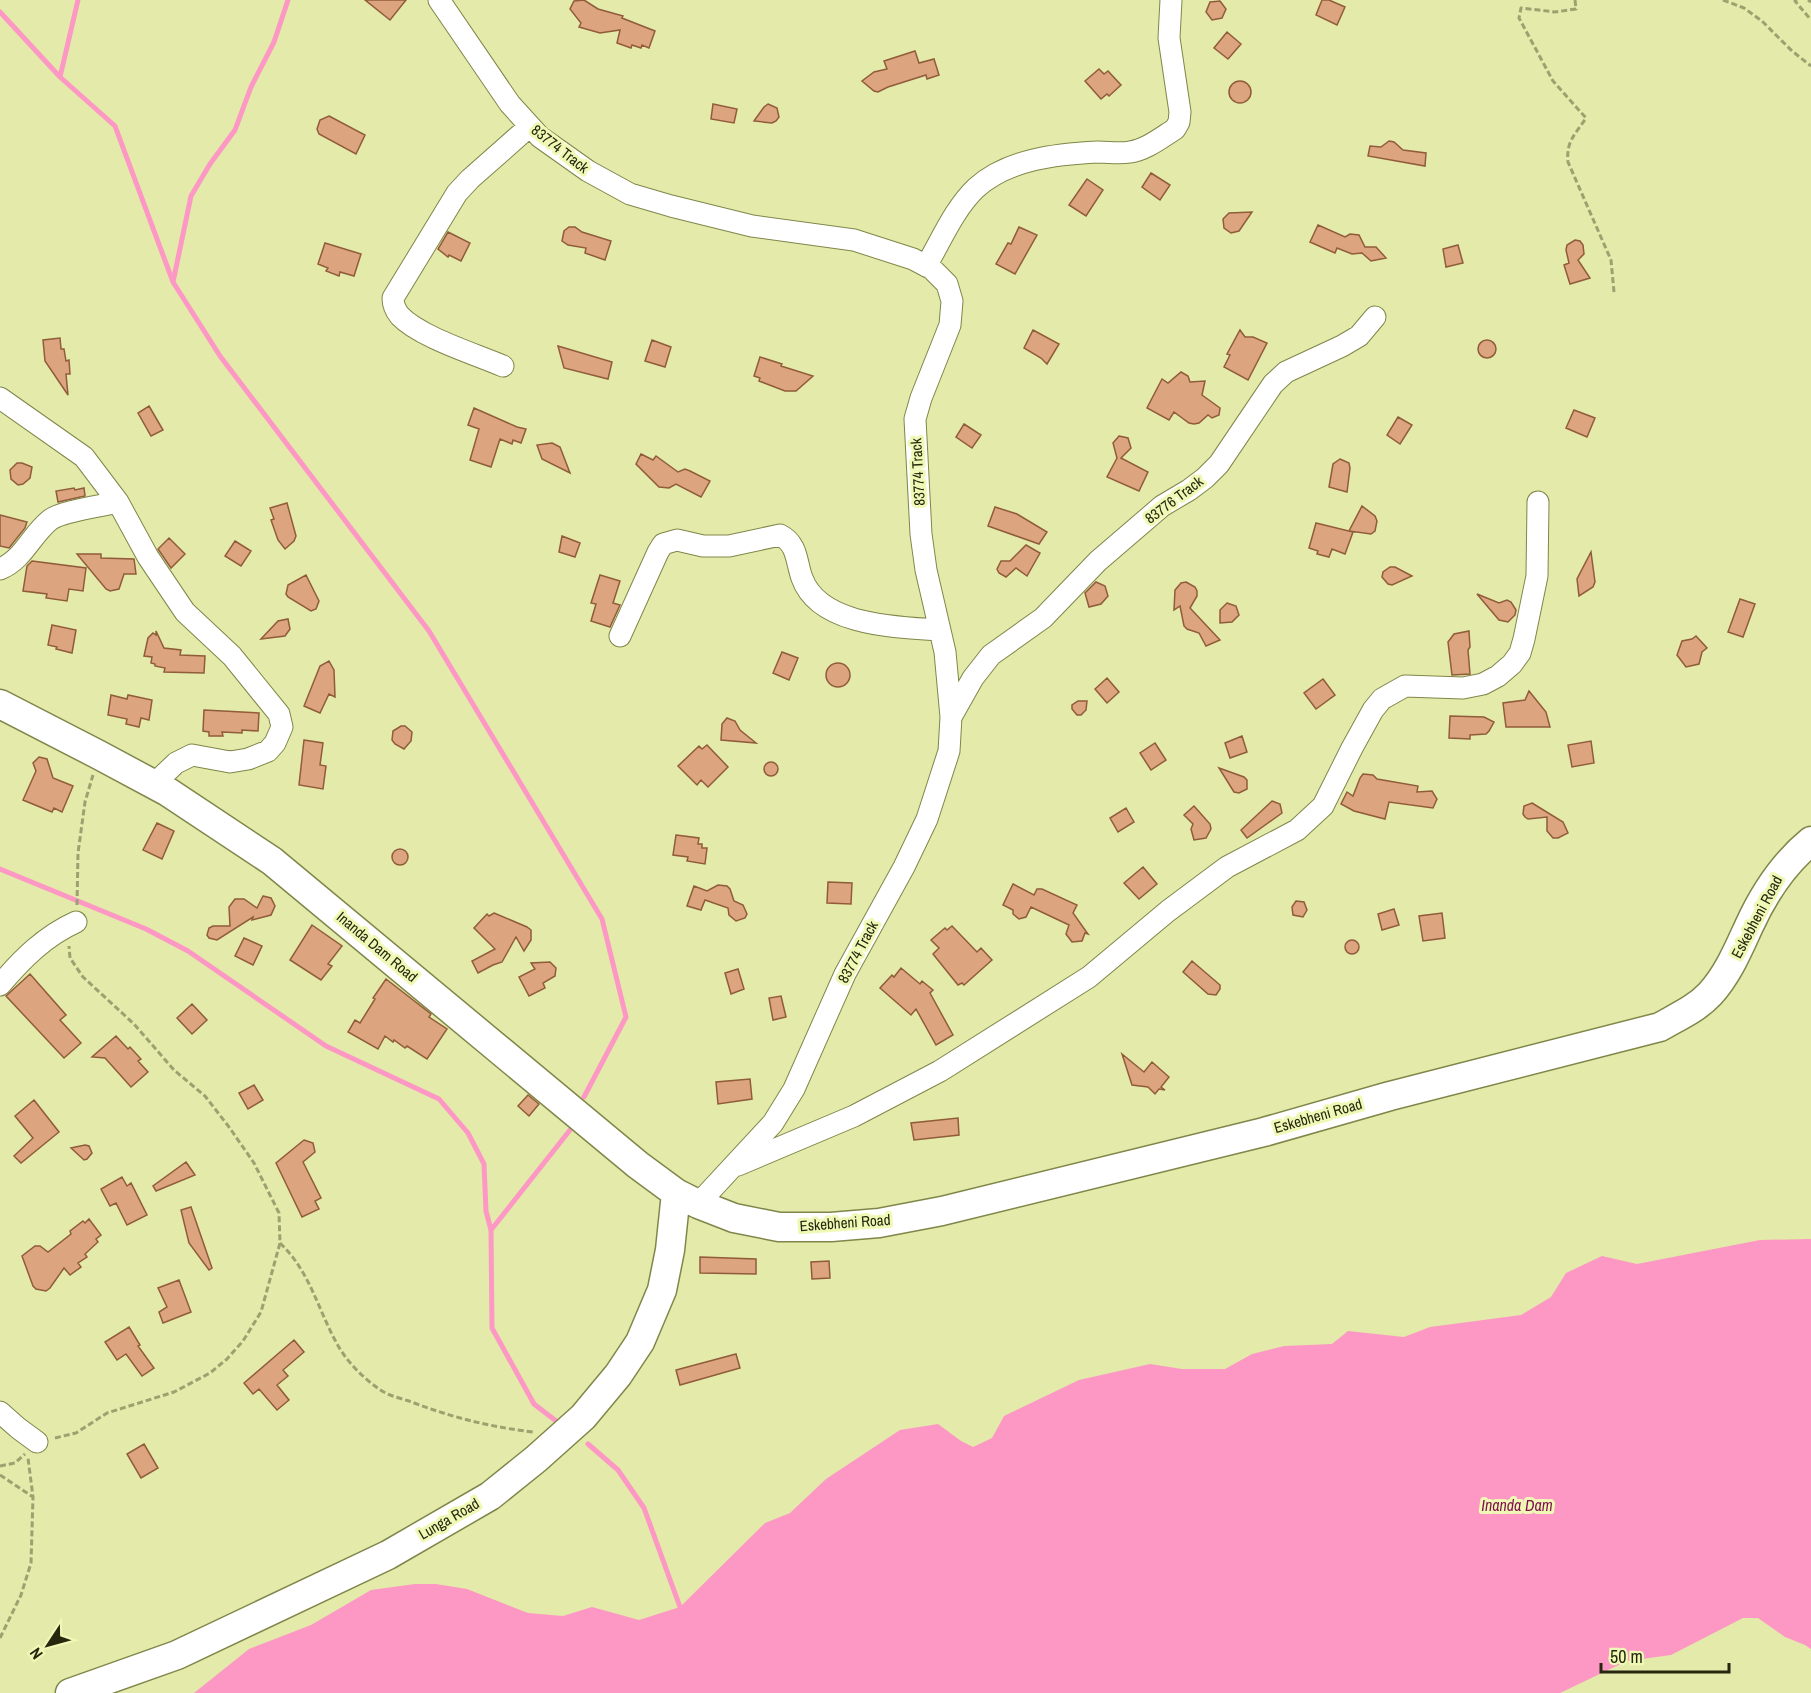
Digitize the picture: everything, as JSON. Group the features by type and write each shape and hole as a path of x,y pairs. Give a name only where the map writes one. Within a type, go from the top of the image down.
{"street":[{"name":"83774 Track","path":"439,0 510,104 540,137 588,171 630,194 752,226 854,240 913,259 932,269 947,284 952,301 950,325 915,419 921,534 945,652 951,717 949,751 942,777 927,819 904,867 845,974 794,1089 773,1123 731,1168 687,1199"},
{"path":"926,266 958,211 975,189 991,177 1008,168 1047,157 1100,152 1133,152 1175,129 1180,112 1169,38 1171,0"},
{"path":"503,366 434,337 407,321 398,314 393,306 393,298 457,193 530,126"},
{"name":"83776 Track","path":"951,717 990,655 1043,618 1098,561 1162,506 1197,484 1219,464 1273,384 1286,372 1359,336 1375,317"},
{"path":"0,398 84,457 118,502 167,587 185,612 232,656 275,709 282,727 275,743 268,751 261,755 230,762 192,755 176,763 153,785"},
{"path":"0,569 19,557 46,523 56,516 118,502"},
{"path":"731,1168 854,1116 940,1071 1089,977 1167,911 1227,867 1297,830 1323,806 1372,710 1382,699 1405,686 1463,688 1483,684 1498,676 1512,664 1520,653 1524,639 1537,576 1538,502"},
{"path":"620,636 658,552 668,542 677,540 703,546 729,546 780,535 793,545 806,587 818,601 831,610 851,618 891,626 939,630"},
{"name":"Inanda Dam Road","path":"0,704 99,754 153,785 272,861 638,1165 687,1199 734,1218"},
{"name":"Eskebheni Road","path":"734,1218 779,1227 831,1227 879,1223 942,1211 1264,1132 1390,1096 1660,1026 1687,1012 1709,994 1732,963 1750,923 1776,877 1793,856 1811,841"},
{"path":"0,985 38,946 60,929 76,922"},
{"name":"Lunga Road","path":"70,1693 177,1655 388,1555 490,1496 583,1417 618,1375 640,1342 662,1290 670,1250 687,1199"},
{"path":"0,1412 37,1442"}],"path":[{"path":"1575,0 1576,9 1555,12 1521,8 1519,18 1552,81 1586,118 1574,134 1567,149 1568,162 1611,260 1614,292"},
{"path":"1723,0 1753,14 1811,66"},
{"path":"1797,0 1795,1 1811,20"},
{"path":"37,1442 76,1433 107,1413 174,1392 210,1372 226,1359 243,1341 261,1312 280,1243 279,1213 254,1163 230,1127 205,1096 174,1070 134,1024 95,990 74,967 70,958 69,947 76,922 78,853 85,802 99,754"},
{"path":"280,1243 295,1257 336,1343 348,1362 381,1391 439,1413 494,1427 562,1436"},
{"path":"0,1466 15,1463 28,1452 33,1497 31,1563 21,1594 0,1638"},
{"path":"0,1475 33,1497"}],"water":[{"name":"Inanda Dam","path":"1811,1239 1811,1649 1785,1637 1758,1618 1743,1618 1671,1655 1627,1661 1560,1693 194,1693 249,1649 311,1625 371,1590 415,1584 436,1584 467,1589 528,1613 563,1616 592,1607 639,1620 680,1607 765,1523 790,1513 826,1479 900,1430 938,1424 973,1447 992,1438 1004,1416 1079,1380 1150,1364 1182,1369 1225,1369 1252,1354 1284,1346 1332,1344 1348,1331 1404,1337 1430,1327 1521,1315 1551,1297 1566,1273 1602,1256 1637,1264 1760,1240"}],"building":[{"path":"365,0 406,0 390,20"},
{"path":"584,0 598,9 623,16 622,18 655,31 649,48 632,45 631,48 617,43 620,30 600,33 579,27 581,23 570,9 574,1"},
{"path":"1322,0 1329,0 1345,7 1337,25 1316,15"},
{"path":"1220,1 1226,9 1222,18 1212,20 1206,12 1210,2"},
{"path":"1227,32 1241,44 1228,59 1214,48"},
{"path":"915,51 919,63 934,59 939,75 927,79 926,75 878,92 862,81 874,72 887,69 884,61"},
{"path":"1099,69 1104,74 1108,71 1121,85 1109,96 1107,94 1101,99 1085,81"},
{"path":"1236,81 1244,81 1251,88 1251,96 1244,103 1236,103 1229,96 1229,88"},
{"path":"713,104 737,109 734,123 711,119"},
{"path":"768,104 777,108 779,117 776,121 772,123 754,121 764,107"},
{"path":"329,116 365,135 356,154 319,134 317,129 320,120"},
{"path":"1389,141 1394,142 1403,150 1426,153 1425,166 1368,156 1370,146 1381,147"},
{"path":"1151,173 1170,185 1160,200 1142,187"},
{"path":"1087,179 1103,190 1086,216 1069,205"},
{"path":"1252,212 1239,231 1231,233 1224,228 1223,219 1229,213"},
{"path":"1318,225 1345,237 1350,234 1359,235 1365,247 1376,247 1386,258 1371,261 1362,253 1352,254 1337,248 1335,253 1310,242"},
{"path":"569,227 575,227 582,232 611,241 605,260 585,253 586,248 568,245 562,241 564,231"},
{"path":"1019,227 1037,235 1015,274 996,264 1008,243 1011,244"},
{"path":"448,232 470,243 461,261 449,255 448,257 438,249"},
{"path":"1575,240 1580,241 1583,245 1584,254 1578,260 1590,278 1570,284 1564,265 1569,263 1567,245"},
{"path":"325,243 361,254 354,276 340,272 339,276 326,271 328,268 318,264"},
{"path":"1458,245 1463,263 1446,267 1443,249"},
{"path":"1033,330 1059,344 1047,364 1024,348"},
{"path":"1240,330 1245,337 1253,337 1267,343 1248,380 1224,367 1230,355 1227,354"},
{"path":"60,338 61,349 64,349 66,361 69,360 70,374 66,374 68,395 45,361 43,340"},
{"path":"652,340 671,347 665,367 645,361"},
{"path":"1487,340 1495,345 1496,349 1491,357 1487,358 1479,353 1478,349 1483,341"},
{"path":"558,346 612,362 608,379 564,368"},
{"path":"760,357 813,376 796,391 785,391 759,381 760,378 754,376"},
{"path":"1181,372 1188,376 1190,382 1205,381 1202,395 1220,408 1219,415 1212,418 1208,415 1199,423 1194,424 1174,412 1169,420 1147,408 1162,379 1168,383"},
{"path":"149,406 163,430 151,436 138,413"},
{"path":"474,408 526,429 521,443 513,440 512,444 500,439 491,467 470,460 479,429 468,425"},
{"path":"1574,410 1595,418 1587,437 1566,428"},
{"path":"1398,417 1412,425 1400,444 1387,435"},
{"path":"964,424 981,435 972,448 956,437"},
{"path":"1119,436 1128,438 1131,448 1121,458 1148,472 1139,491 1107,477 1117,458 1113,443"},
{"path":"552,443 560,447 570,473 542,459 537,445"},
{"path":"641,454 653,460 656,456 678,472 685,469 710,481 701,497 676,484 669,488 659,487 636,464"},
{"path":"1340,459 1349,463 1347,492 1329,487 1333,464"},
{"path":"17,463 32,467 30,478 18,485 11,479 10,470"},
{"path":"74,488 75,490 84,488 85,496 58,502 56,491"},
{"path":"287,503 296,536 285,549 278,540 271,520 274,519 270,508"},
{"path":"1362,506 1375,516 1377,521 1375,531 1371,534 1349,531"},
{"path":"995,507 1017,514 1047,532 1039,544 988,526"},
{"path":"0,515 27,522 9,548 0,546"},
{"path":"1316,523 1353,532 1345,554 1332,549 1329,557 1317,554 1318,551 1309,548"},
{"path":"562,536 580,543 575,557 559,552"},
{"path":"169,538 185,554 171,568 158,549"},
{"path":"235,541 251,551 241,566 225,556"},
{"path":"1026,545 1040,553 1027,576 1016,568 1006,577 999,573 997,569 1001,561 1010,561"},
{"path":"1591,552 1595,582 1593,587 1579,596 1577,579"},
{"path":"77,554 101,554 101,558 134,559 136,574 124,574 119,589 110,591"},
{"path":"32,561 86,568 83,591 69,589 67,601 46,598 47,594 23,591 27,566"},
{"path":"1390,567 1395,567 1412,576 1392,585 1388,584 1382,577 1383,572"},
{"path":"306,575 319,601 316,609 311,611 286,594 288,585"},
{"path":"600,575 620,581 613,603 620,605 610,627 591,621 596,604 591,603"},
{"path":"1096,582 1105,586 1108,596 1101,604 1089,607 1085,593"},
{"path":"1186,582 1195,587 1197,591 1197,596 1190,608 1220,640 1206,646 1199,633 1184,626 1180,606 1174,610 1175,590 1181,583"},
{"path":"1477,594 1499,603 1507,600 1511,602 1516,610 1515,615 1508,622 1499,620"},
{"path":"1740,599 1755,604 1743,637 1728,632"},
{"path":"1227,603 1236,606 1239,615 1232,622 1220,623 1220,610"},
{"path":"288,619 290,629 285,636 261,639 278,621"},
{"path":"52,625 76,630 72,653 48,645"},
{"path":"156,631 164,648 181,650 180,655 205,656 204,673 164,672 165,668 151,663 152,657 144,656 148,638 153,633 156,635"},
{"path":"1469,631 1470,674 1452,675 1448,642 1454,634"},
{"path":"1696,636 1707,648 1702,652 1699,664 1686,667 1677,655 1682,641"},
{"path":"782,652 798,658 789,680 773,673"},
{"path":"329,661 334,670 335,697 329,694 320,713 304,706 320,666"},
{"path":"838,663 843,664 849,670 849,680 843,686 838,687 833,686 827,680 826,675 827,670 833,664"},
{"path":"1107,678 1119,692 1107,703 1095,689"},
{"path":"1323,679 1335,695 1316,709 1304,693"},
{"path":"1529,691 1546,712 1550,727 1506,727 1503,703 1525,700"},
{"path":"111,695 127,699 128,695 152,700 149,720 141,718 139,727 126,724 127,719 108,715"},
{"path":"1078,701 1087,701 1086,710 1081,715 1077,715 1072,709 1072,705"},
{"path":"204,710 259,713 258,731 222,732 223,736 209,736 209,732 203,731"},
{"path":"1450,716 1484,717 1494,722 1486,734 1470,735 1470,739 1449,738"},
{"path":"727,718 735,721 740,730 756,743 721,740 722,724"},
{"path":"405,726 412,732 411,741 404,749 392,740 393,731"},
{"path":"1242,736 1247,752 1230,758 1225,743"},
{"path":"304,740 323,743 320,765 326,766 323,789 299,785"},
{"path":"1591,741 1594,763 1572,767 1568,745"},
{"path":"1155,743 1166,760 1151,770 1140,753"},
{"path":"707,745 728,767 708,787 701,780 697,785 678,766 699,746 702,749"},
{"path":"39,757 47,759 53,778 73,786 62,812 54,808 52,812 23,800 36,771 33,763"},
{"path":"768,762 774,762 778,769 774,776 768,776 764,772 764,766"},
{"path":"1219,768 1244,777 1247,780 1247,789 1239,793 1234,792"},
{"path":"1363,774 1373,775 1377,779 1418,786 1417,792 1432,791 1437,799 1433,808 1389,802 1385,819 1354,811 1341,804 1347,792 1353,796"},
{"path":"1272,801 1280,804 1282,813 1247,838 1241,830"},
{"path":"1532,803 1563,822 1568,833 1553,838 1547,831 1547,817 1528,819 1525,817 1524,806"},
{"path":"1194,806 1210,824 1211,829 1206,838 1194,840 1191,829 1193,824 1184,815"},
{"path":"1126,808 1134,822 1118,832 1110,818"},
{"path":"157,823 174,831 162,859 143,850"},
{"path":"676,835 699,838 698,844 702,844 702,848 707,848 705,864 687,861 688,857 673,855"},
{"path":"397,849 403,849 408,857 406,863 397,865 392,860 392,854"},
{"path":"1143,867 1157,884 1139,899 1124,883"},
{"path":"828,882 852,883 851,904 827,903"},
{"path":"1013,884 1034,895 1037,889 1042,889 1077,905 1073,913 1088,934 1085,933 1082,941 1072,942 1066,934 1069,925 1031,907 1026,917 1019,919 1013,914 1013,910 1003,905"},
{"path":"718,885 727,886 730,889 734,901 743,905 747,914 745,918 736,921 729,915 728,908 705,900 701,910 687,906 694,886 707,891"},
{"path":"263,896 271,898 275,906 271,915 252,920 253,917 217,940 209,938 207,935 209,928 230,926 229,907 235,899 244,899 257,908"},
{"path":"1296,901 1304,902 1307,910 1303,917 1293,915 1292,907"},
{"path":"1394,909 1399,925 1382,930 1378,914"},
{"path":"494,913 527,927 531,930 531,940 524,951 516,937 502,962 478,973 472,961 495,949 474,928 487,914 489,916"},
{"path":"1442,913 1445,938 1423,941 1419,916"},
{"path":"312,925 342,946 328,964 332,966 321,980 290,960"},
{"path":"952,926 977,952 981,948 992,960 964,985 962,983 958,985 933,954 939,948 931,940 945,928 947,930"},
{"path":"244,938 262,946 253,965 235,956"},
{"path":"1349,940 1355,940 1359,947 1355,954 1349,954 1345,950 1345,944"},
{"path":"1192,961 1220,985 1216,995 1208,994 1183,972"},
{"path":"550,962 556,968 555,976 543,983 545,988 529,996 519,977 535,969 531,963"},
{"path":"901,968 920,984 922,981 933,990 930,993 953,1035 936,1045 916,1009 911,1015 880,988"},
{"path":"738,969 744,989 731,994 725,973"},
{"path":"30,974 66,1015 60,1020 81,1043 64,1058 6,996"},
{"path":"386,979 431,1014 429,1017 447,1029 427,1059 385,1036 378,1049 348,1032 355,1020 360,1023"},
{"path":"781,996 786,1017 773,1020 769,998"},
{"path":"192,1004 207,1020 192,1034 177,1018"},
{"path":"116,1036 141,1059 138,1061 148,1072 131,1087 105,1058 92,1057"},
{"path":"1122,1054 1144,1072 1152,1062 1169,1077 1161,1087 1165,1090 1159,1089 1155,1094 1148,1087 1132,1085"},
{"path":"750,1079 752,1099 718,1104 716,1082"},
{"path":"254,1085 263,1100 248,1109 239,1093"},
{"path":"528,1095 539,1104 529,1116 518,1106"},
{"path":"34,1100 59,1132 21,1163 14,1156 33,1138 15,1116"},
{"path":"958,1118 959,1135 914,1140 911,1123"},
{"path":"304,1140 313,1143 315,1152 303,1162 321,1198 315,1201 319,1209 302,1217 276,1163"},
{"path":"89,1146 92,1153 84,1160 71,1148"},
{"path":"186,1162 195,1175 156,1191 153,1186"},
{"path":"122,1177 127,1186 131,1183 147,1215 127,1225 116,1203 110,1206 101,1189"},
{"path":"191,1207 212,1268 209,1270 189,1243 181,1210"},
{"path":"89,1219 101,1235 96,1239 98,1242 85,1254 87,1257 78,1263 81,1267 70,1275 64,1268 46,1291 36,1289 22,1256 35,1246 40,1246 48,1252 71,1234 70,1231"},
{"path":"700,1257 756,1259 756,1274 700,1273"},
{"path":"829,1261 830,1278 812,1279 811,1262"},
{"path":"179,1280 191,1312 163,1323 159,1312 167,1307 158,1288"},
{"path":"129,1327 140,1345 138,1346 154,1368 142,1376 126,1354 117,1360 105,1342"},
{"path":"294,1340 304,1352 283,1370 288,1376 277,1385 289,1400 277,1410 259,1389 253,1394 244,1383"},
{"path":"736,1354 740,1368 680,1385 676,1370"},
{"path":"144,1444 158,1468 141,1478 127,1454"}],"waterway":[{"path":"60,77 78,0"},
{"path":"173,282 191,196 210,164 235,130 251,87 274,42 288,0"},
{"path":"0,12 60,77 115,126 173,282 220,356 429,631 602,919 626,1017 584,1097"},
{"path":"0,869 146,929 188,951 326,1046 439,1099 468,1133 484,1164 486,1211 491,1230"},
{"path":"560,1424 534,1404 492,1328 491,1230 570,1130"},
{"path":"588,1444 618,1470 644,1508 680,1607"}]}
